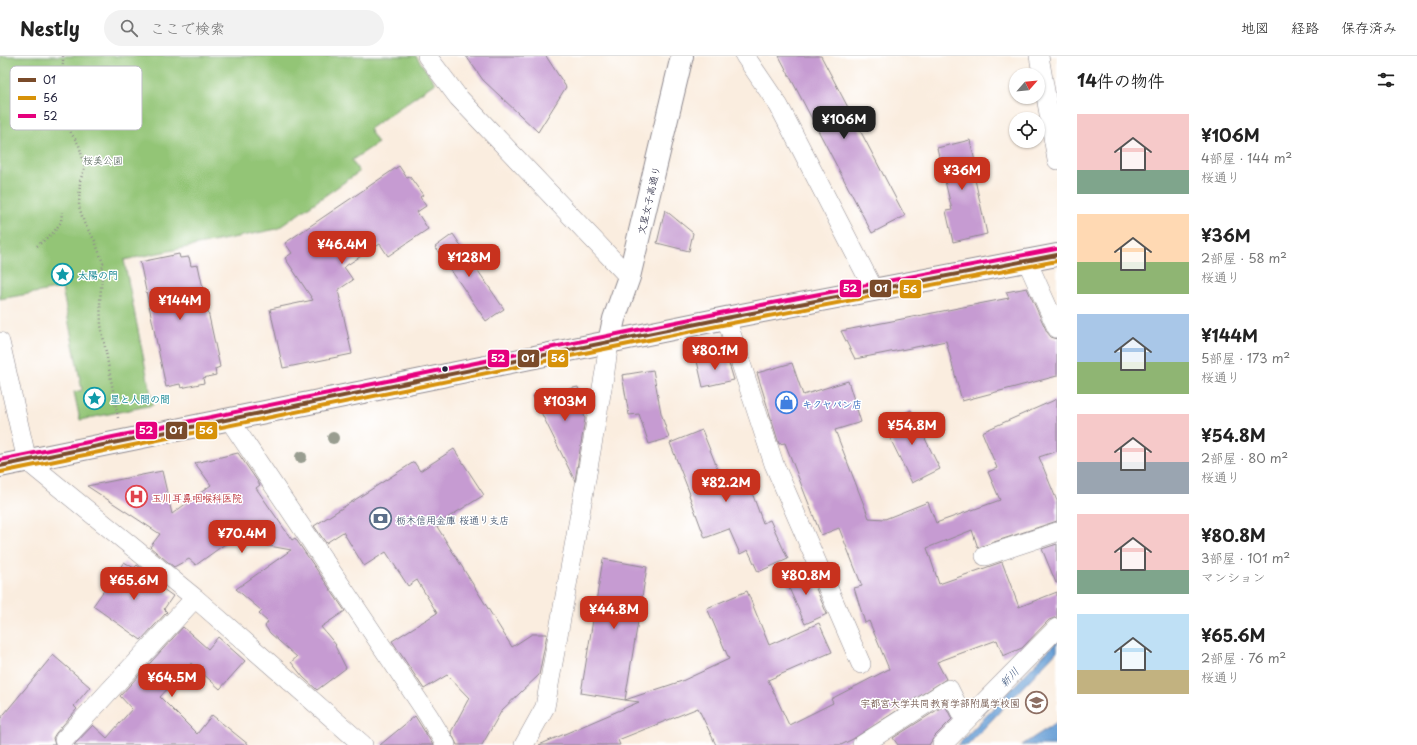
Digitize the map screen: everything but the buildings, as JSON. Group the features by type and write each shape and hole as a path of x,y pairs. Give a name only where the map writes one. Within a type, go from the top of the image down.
{"main road":[{"name":"文星女子高通り","path":"608,342 614,319 629,277 682,56"},
{"path":"0,466 726,318 1057,255"}],"street":[{"path":"427,56 458,97 629,277"},
{"path":"745,56 779,106 874,290"},
{"path":"1039,56 1057,160"},
{"path":"1026,261 1057,328"},
{"path":"726,318 774,464 861,664"},
{"path":"0,342 27,461 195,598 363,745"},
{"path":"524,745 545,707 584,495 605,371 608,342"},
{"path":"229,419 428,715 446,745"},
{"path":"985,556 1057,532"},
{"path":"64,740 195,598"},
{"path":"942,745 1057,628"},
{"path":"862,745 949,689 965,721"}],"path":[{"path":"62,66 63,56"},
{"path":"70,130 79,145 85,167 80,181 79,206 84,223 95,241 103,263 100,301 101,325 118,419"},
{"path":"37,246 54,232 61,222 62,212"}],"green space":[{"name":"桜美公園","path":"0,56 416,56 435,83 369,129 378,143 352,160 359,172 277,229 124,260 153,405 80,420 74,392 82,390 62,288 0,299"}],"water":[{"path":"1057,641 1057,651 968,745 958,745"},
{"path":"1057,722 1057,745 1022,745"}],"transit line":[{"name":"52","path":"0,460 725,312 1056,249"},
{"name":"01","path":"0,466 726,318 1057,255"},
{"name":"56","path":"1,472 727,324 1057,261"}],"place":[{"name":"太陽の門","path":"63,274"},
{"name":"星と人間の間","path":"95,398"},
{"name":"キクヤパン店","path":"786,403"},
{"name":"玉川耳鼻咽喉科医院","path":"136,497"},
{"name":"栃木信用金庫 桜通り支店","path":"381,519"},
{"name":"宇都宮大学共同教育学部附属学校園","path":"1036,702"}],"water label":[{"name":"新川","path":"1009,677"}]}
